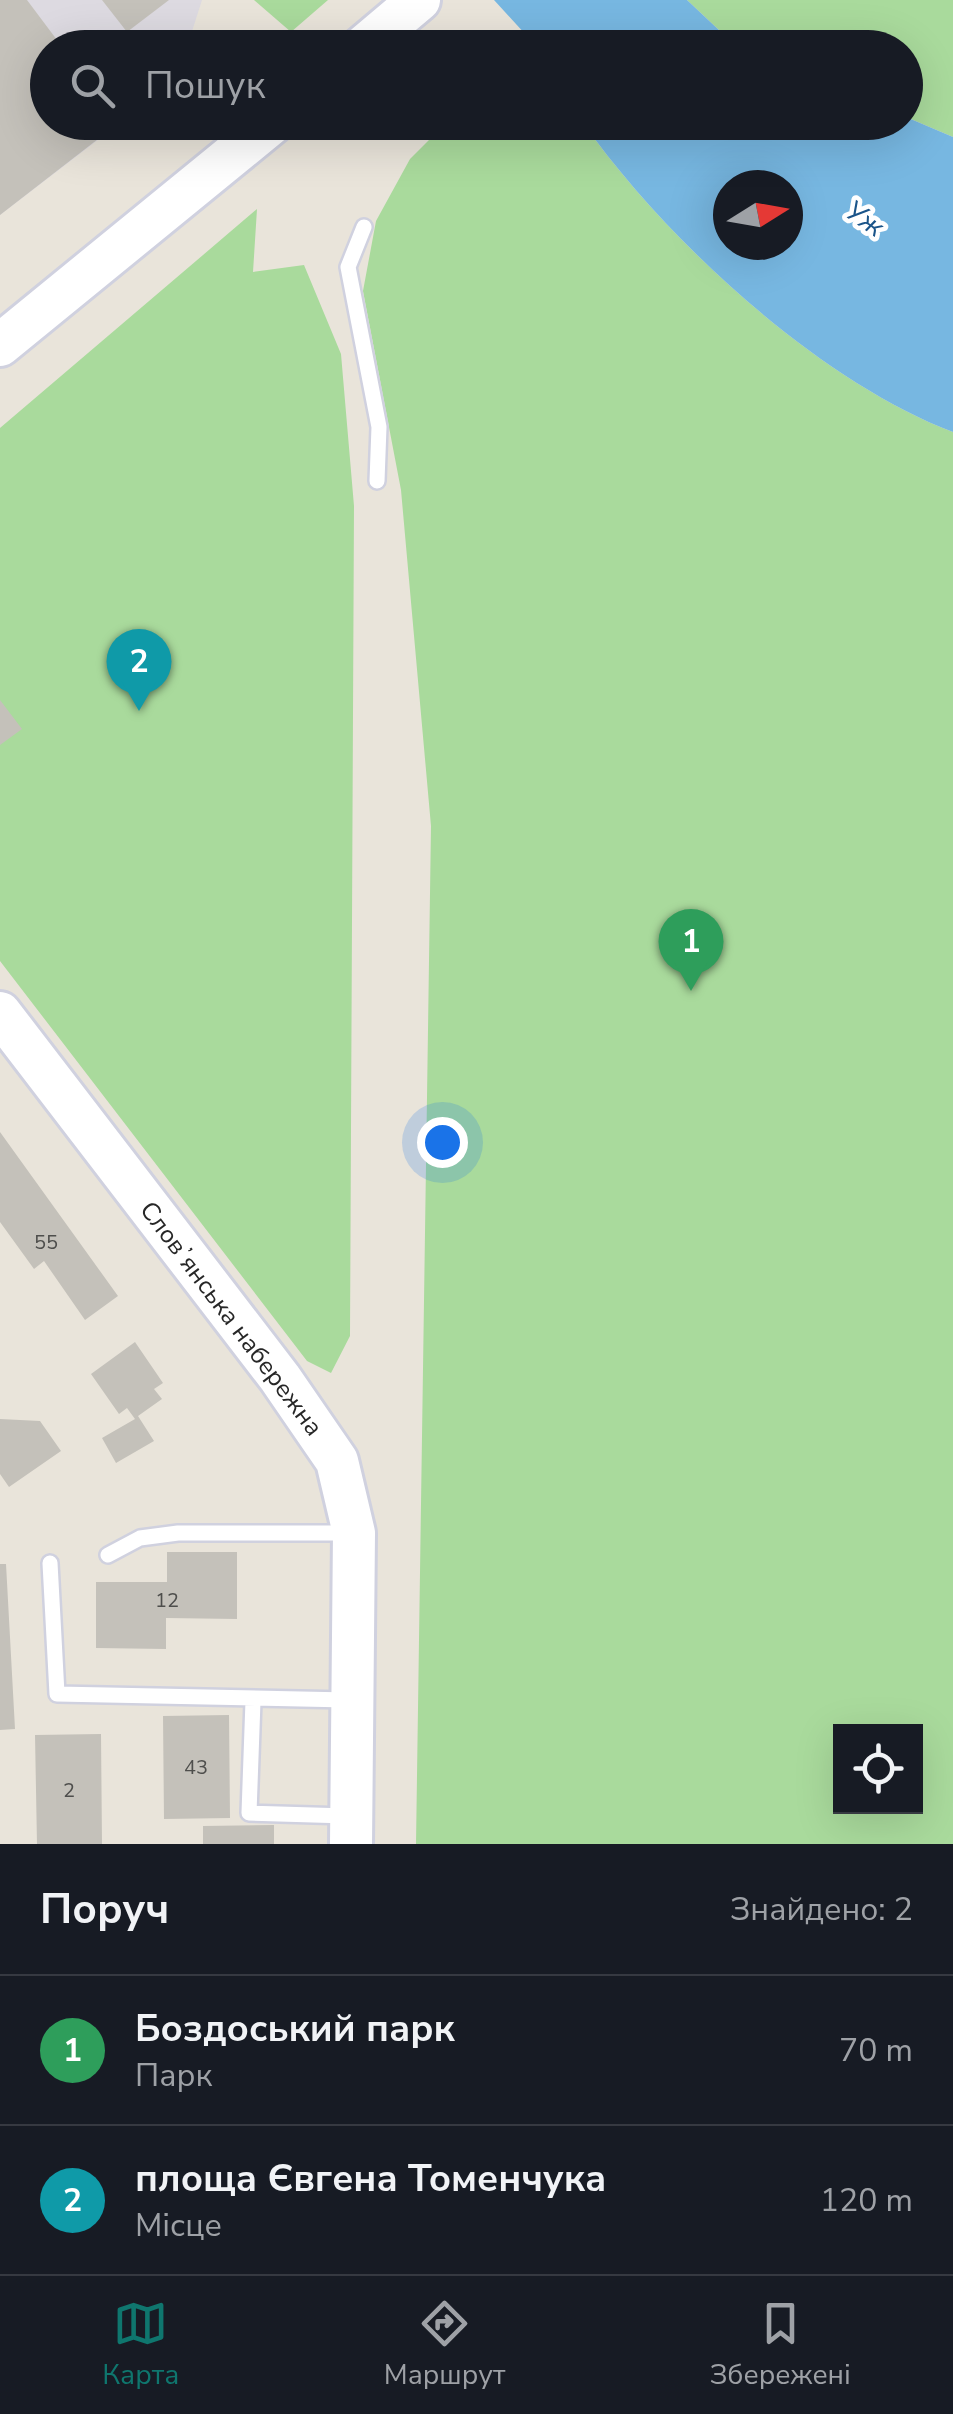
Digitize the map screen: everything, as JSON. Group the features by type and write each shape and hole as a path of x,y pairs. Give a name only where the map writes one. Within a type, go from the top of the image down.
{"street":[{"path":"383,30 419,0"},
{"path":"0,345 251,140"},
{"name":"Словʼянська набережна","path":"0,1013 309,1417 337,1462 354,1533 351,1830"}],"lane":[{"path":"364,228 348,267 379,427 376,480"},
{"path":"108,1556 140,1538 178,1533 354,1533"},
{"path":"50,1564 57,1694 352,1700"},
{"path":"253,1700 248,1813 351,1830"}],"shaded area":[{"path":"0,0 202,0 192,30 30,30 30,140 98,140 0,215"}],"green space":[{"path":"254,0 328,0 293,30"},
{"path":"687,0 953,0 953,137 923,124 923,30 719,30"},
{"path":"429,140 596,140 657,214 749,302 850,378 901,409 953,432 953,1844 416,1844 431,826 401,490 363,291 376,221 410,159"},
{"path":"257,209 253,272 304,265 341,354 354,506 350,1336 331,1373 307,1361 0,961 0,428"}],"water":[{"path":"494,0 687,0 719,30 521,30"},
{"name":"Уж","path":"923,124 953,137 953,432 901,409 798,342 748,302 657,214 596,140 923,140"}],"building":[{"path":"0,0 27,0 50,30 30,30 30,140 97,140 0,215"},
{"path":"102,0 169,0 130,30 125,30"},
{"path":"0,700 22,729 0,745"},
{"path":"0,1132 118,1296 85,1320 44,1261 34,1269 0,1222"},
{"path":"135,1342 163,1383 154,1389 162,1399 138,1416 154,1441 116,1463 102,1438 135,1419 127,1408 119,1414 91,1374"},
{"path":"0,1419 40,1421 61,1451 9,1487 0,1474"},
{"path":"167,1552 237,1552 237,1619 166,1618 166,1649 96,1648 96,1582 167,1582"},
{"path":"0,1564 6,1564 15,1729 0,1730"},
{"path":"229,1715 230,1818 164,1819 163,1716"},
{"path":"101,1734 102,1844 37,1844 35,1735"},
{"path":"274,1825 274,1844 203,1844 203,1826"}],"place":[{"name":"площа Євгена Томенчука","path":"139,711"},
{"name":"Боздоський парк","path":"691,991"}]}
